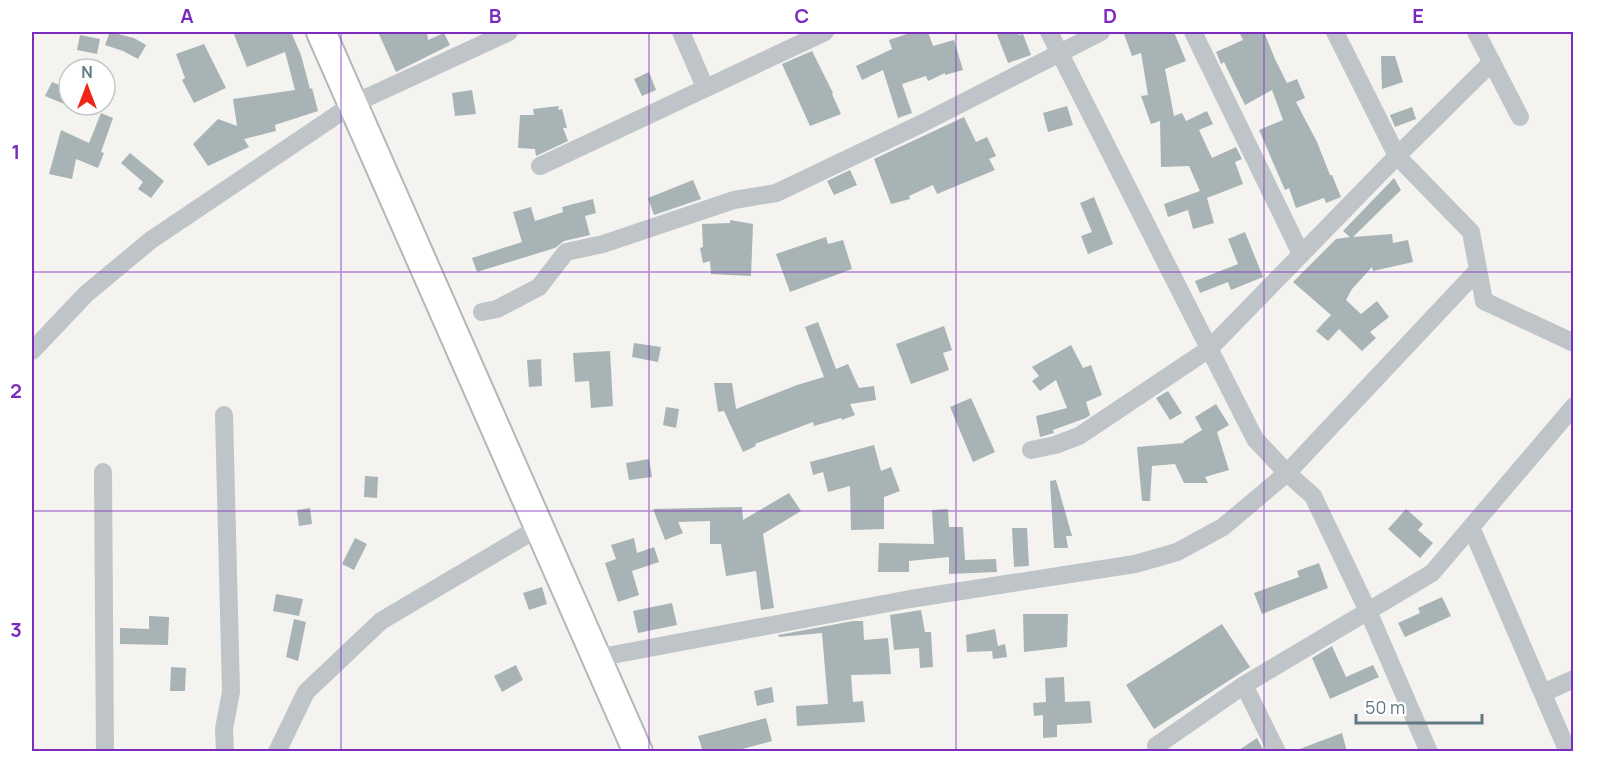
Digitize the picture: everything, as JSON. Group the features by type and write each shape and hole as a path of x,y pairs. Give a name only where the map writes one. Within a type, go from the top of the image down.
{"main road":[{"path":"321,32 638,752"}],"street":[{"path":"32,351 86,294 151,240 353,104 509,32"},
{"path":"681,32 705,87"},
{"path":"540,166 825,32"},
{"path":"1049,32 1255,439 1287,473 1313,496 1368,611 1429,752"},
{"path":"482,312 497,309 539,287 566,252 603,244 734,200 776,193 923,123 1101,32"},
{"path":"1193,32 1301,254"},
{"path":"1335,32 1397,156 1471,232 1484,301 1574,343"},
{"path":"1476,32 1520,117"},
{"path":"1031,450 1055,445 1079,436 1209,349 1492,62"},
{"path":"596,658 910,599 1135,564 1176,552 1223,527 1287,473 1478,270"},
{"path":"1156,746 1244,685 1432,573 1574,406"},
{"path":"224,415 231,692 224,729 225,752"},
{"path":"103,472 105,752"},
{"path":"1471,527 1568,752"},
{"path":"277,752 306,692 381,621 538,528"},
{"path":"1543,693 1574,679"},
{"path":"1244,685 1277,752"}],"building":[{"path":"110,32 134,38 146,45 138,59 105,45"},
{"path":"233,32 291,32 301,55 318,111 275,125 276,131 244,139 249,147 208,166 193,144 218,119 237,126 233,99 295,90 285,52 247,67"},
{"path":"378,32 427,32 428,40 444,33 450,45 396,72"},
{"path":"913,32 928,32 933,46 954,40 963,70 945,75 945,73 928,81 926,76 902,84 912,113 898,118 883,70 862,80 856,66 892,49 889,40"},
{"path":"996,32 1023,34 1031,55 1008,63"},
{"path":"1174,32 1186,61 1165,69 1174,116 1182,113 1186,121 1207,111 1213,124 1199,130 1212,158 1236,147 1242,159 1235,162 1243,184 1207,198 1214,223 1193,229 1188,210 1168,217 1164,204 1200,191 1189,166 1161,167 1160,121 1151,124 1141,96 1148,95 1141,53 1132,56 1124,34"},
{"path":"1239,32 1264,32 1287,83 1297,79 1305,98 1296,102 1317,142 1341,197 1326,203 1324,198 1296,208 1289,188 1285,190 1259,130 1283,120 1272,90 1245,105 1224,62 1221,64 1216,52 1243,40"},
{"path":"80,35 100,39 97,54 77,50"},
{"path":"204,44 226,88 194,103 182,80 185,78 176,54"},
{"path":"812,51 841,114 810,126 782,64"},
{"path":"1381,56 1395,56 1403,82 1382,89"},
{"path":"649,72 656,90 642,96 634,79"},
{"path":"52,82 57,84 57,101 45,96"},
{"path":"472,90 476,114 455,116 452,93"},
{"path":"559,106 558,110 562,109 567,128 563,128 568,141 536,156 535,149 518,148 520,115 534,115 533,109"},
{"path":"1067,106 1073,125 1048,132 1043,113"},
{"path":"1412,107 1416,119 1395,127 1390,115"},
{"path":"99,117 113,118 98,168 76,159 72,179 49,174 61,130 89,143"},
{"path":"964,117 976,142 987,137 996,156 989,159 995,170 937,194 933,185 909,196 910,199 891,204 874,159"},
{"path":"130,153 164,181 151,198 138,189 143,182 121,163"},
{"path":"850,170 857,185 834,195 827,181"},
{"path":"1394,178 1401,190 1353,237 1392,234 1393,243 1408,240 1413,262 1373,271 1372,267 1352,289 1346,300 1361,314 1377,301 1389,317 1370,332 1376,338 1362,351 1339,329 1328,341 1316,331 1331,315 1293,282 1336,239 1350,237 1343,231"},
{"path":"693,180 701,199 654,215 648,198"},
{"path":"1094,197 1113,244 1088,254 1081,236 1092,232 1080,203"},
{"path":"593,199 596,213 585,216 590,235 564,241 555,248 477,272 472,258 522,242 513,212 531,207 535,221 563,212 562,207"},
{"path":"730,220 753,224 751,276 711,274 710,261 703,263 700,248 703,247 702,224 730,223"},
{"path":"1245,232 1263,277 1231,290 1228,282 1200,293 1195,281 1238,264 1228,239"},
{"path":"826,237 828,244 843,240 852,269 790,292 776,254"},
{"path":"818,322 836,369 848,364 859,388 874,386 876,400 850,404 855,415 814,426 813,422 755,444 756,446 743,452 724,411 718,412 714,383 732,383 736,409 824,377 805,327"},
{"path":"944,326 952,350 943,353 949,370 911,384 896,344"},
{"path":"634,343 661,347 658,362 632,357"},
{"path":"1071,345 1083,368 1091,365 1102,395 1086,402 1090,415 1086,418 1040,437 1036,416 1067,408 1056,380 1040,391 1032,381 1039,376 1032,367"},
{"path":"610,351 613,406 591,408 589,381 575,382 573,353"},
{"path":"541,359 542,386 529,387 527,360"},
{"path":"1168,391 1182,413 1170,420 1156,398"},
{"path":"971,398 995,452 973,462 950,407"},
{"path":"1216,404 1229,425 1217,432 1229,470 1205,477 1208,483 1184,483 1175,464 1152,466 1150,501 1142,501 1137,447 1184,443 1202,430 1195,417"},
{"path":"666,407 679,409 676,428 663,425"},
{"path":"874,445 881,471 891,467 900,491 884,497 884,529 851,530 850,486 828,492 823,472 813,475 810,462"},
{"path":"649,459 652,477 629,480 626,463"},
{"path":"365,476 378,477 377,498 364,497"},
{"path":"1056,480 1072,536 1066,536 1068,548 1054,548 1050,481"},
{"path":"789,493 801,511 763,534 774,608 761,610 756,571 726,576 721,544 710,544 710,521 678,522 683,533 665,540 653,509 742,507 743,520"},
{"path":"310,508 312,524 299,526 297,510"},
{"path":"948,509 949,527 963,527 965,560 996,559 997,572 949,574 949,557 909,561 909,572 878,572 879,543 934,544 932,510"},
{"path":"1406,509 1423,524 1418,530 1433,543 1420,558 1388,529"},
{"path":"1012,528 1027,528 1029,566 1014,567"},
{"path":"355,538 367,544 354,570 342,564"},
{"path":"634,538 637,553 654,547 659,562 632,571 639,595 618,602 605,563 616,559 611,545"},
{"path":"1319,563 1328,588 1262,614 1254,593 1299,577 1297,571"},
{"path":"542,587 547,604 529,610 523,593"},
{"path":"276,594 303,599 299,616 273,611"},
{"path":"1442,597 1451,616 1405,637 1398,623 1420,613 1418,608"},
{"path":"672,603 677,625 638,633 633,611"},
{"path":"921,610 925,632 931,632 933,667 920,668 919,648 894,650 890,615"},
{"path":"1023,614 1068,614 1067,647 1024,652"},
{"path":"149,616 169,617 168,645 120,644 120,628 149,629"},
{"path":"294,619 306,622 298,661 286,657"},
{"path":"863,621 864,640 888,638 891,674 851,675 853,702 863,701 865,722 797,726 796,706 828,704 822,633 779,637 778,635"},
{"path":"1222,624 1250,667 1154,729 1126,685"},
{"path":"995,629 998,646 1005,644 1007,657 993,659 992,651 967,652 966,635"},
{"path":"1332,646 1346,677 1373,665 1379,677 1330,699 1312,658"},
{"path":"516,665 523,680 502,692 494,676"},
{"path":"171,667 186,668 185,691 170,691"},
{"path":"1064,677 1065,702 1090,701 1092,723 1057,725 1057,737 1043,738 1043,715 1034,716 1033,703 1046,702 1045,678"},
{"path":"772,687 774,702 757,706 754,691"},
{"path":"766,718 772,741 731,752 703,752 698,736"},
{"path":"1342,733 1347,752 1297,752 1297,750"},
{"path":"1257,738 1264,751 1236,752"}]}
